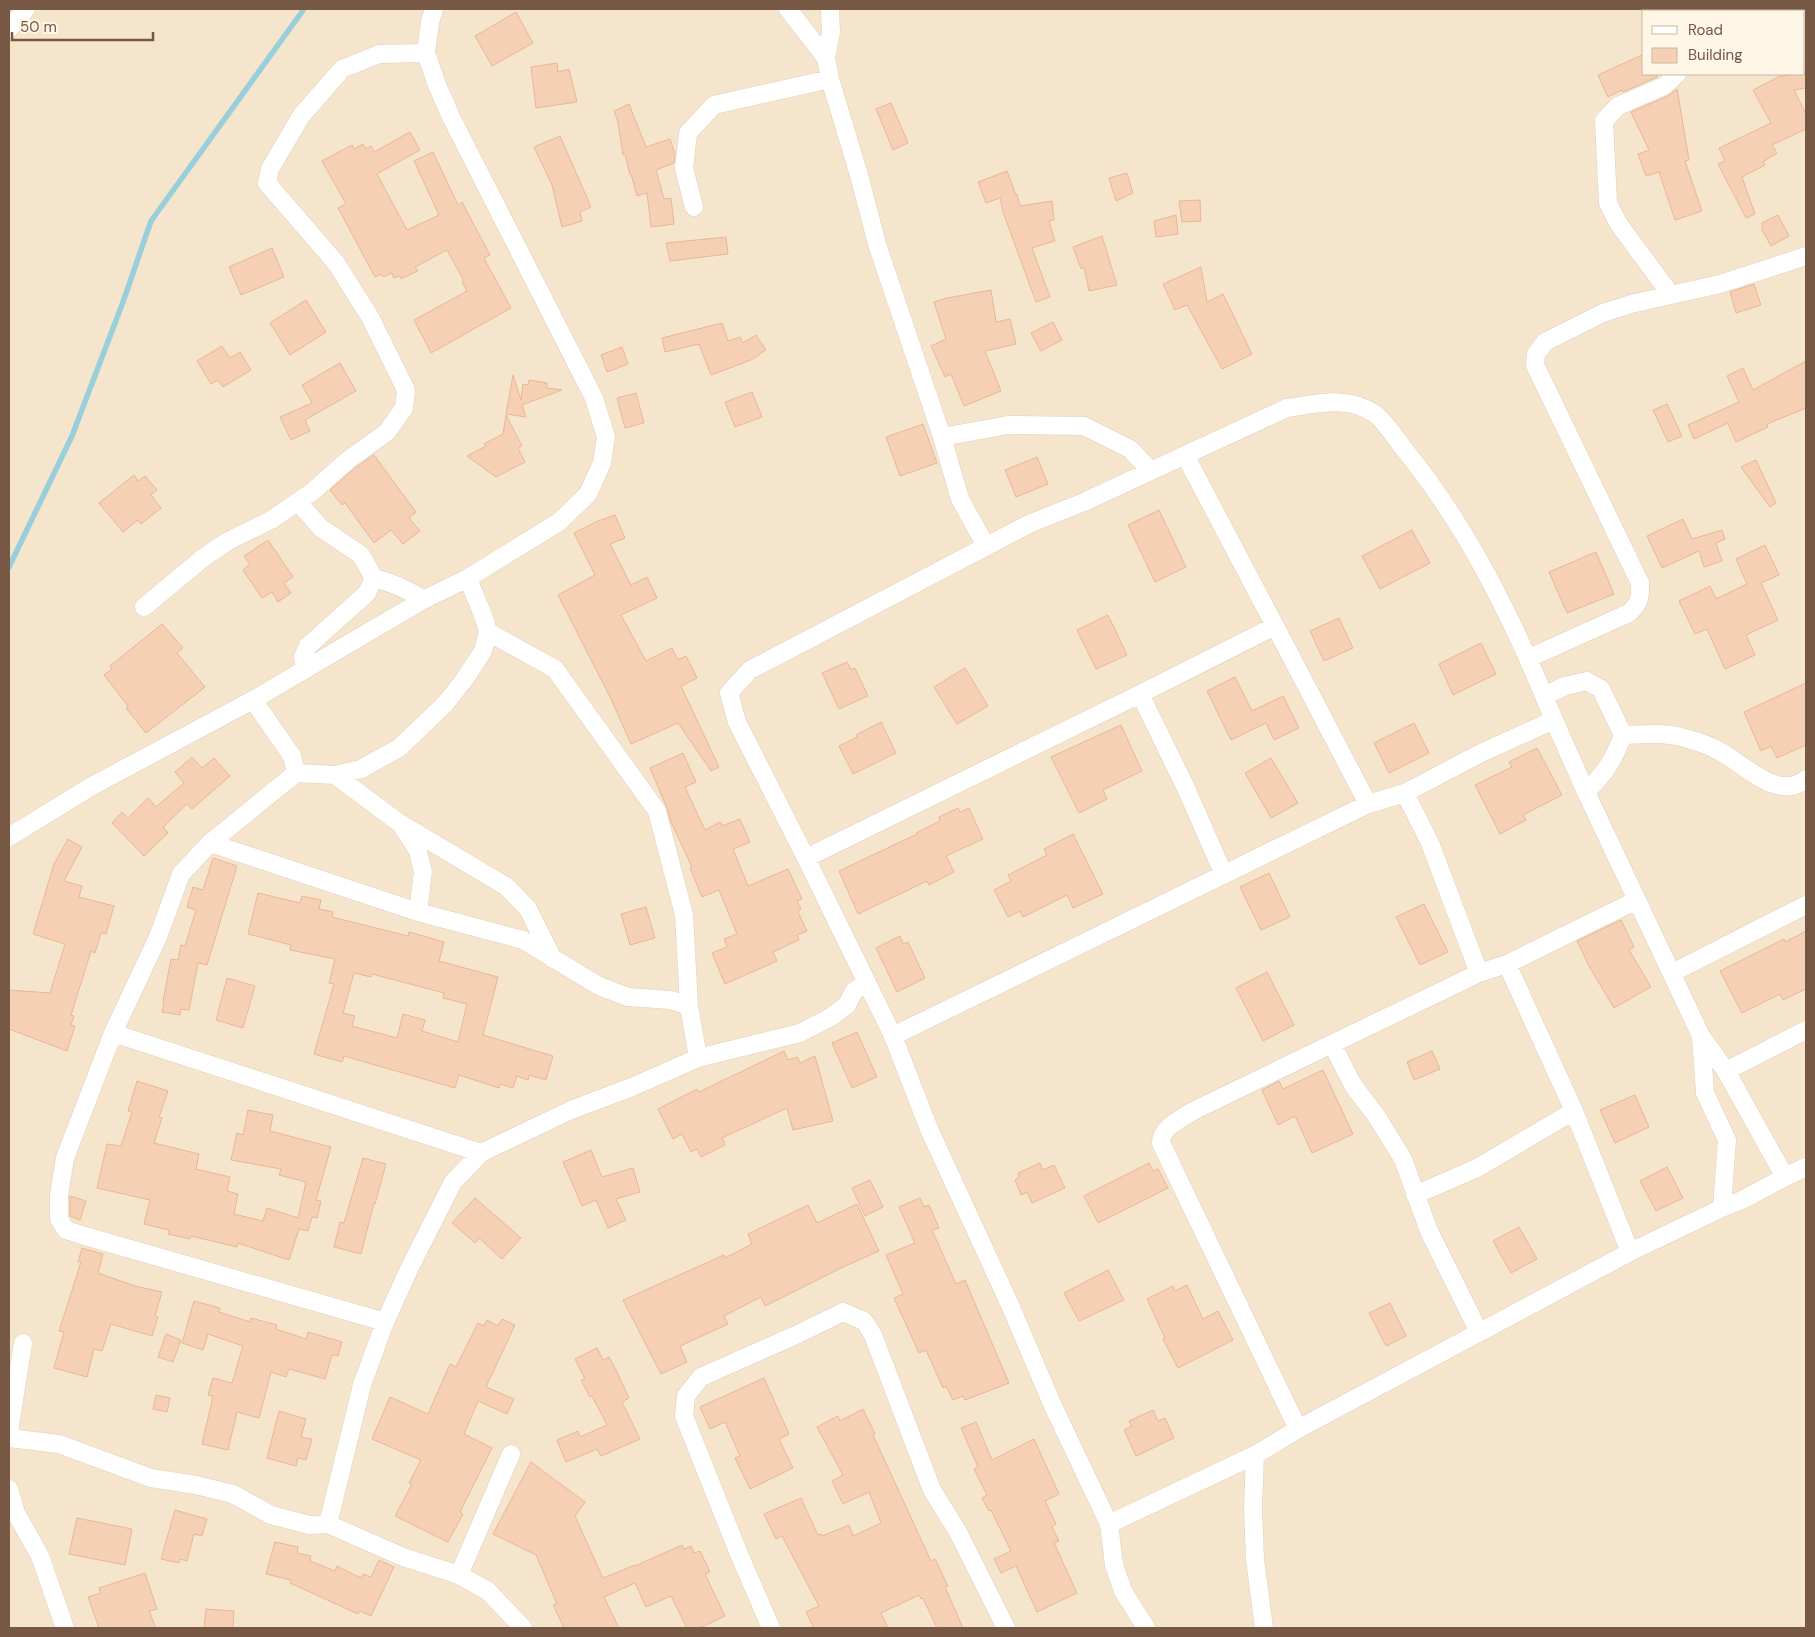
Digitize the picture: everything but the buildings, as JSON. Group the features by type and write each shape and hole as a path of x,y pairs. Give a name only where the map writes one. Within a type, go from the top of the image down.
{"street":[{"path":"9,29 26,9"},
{"path":"9,837 92,786 253,700 423,600 468,578 558,522 588,494 602,464 606,436 594,398 452,119 437,85 426,53 430,22 434,9"},
{"path":"788,9 826,58"},
{"path":"830,9 831,32 826,58 830,79 859,175 877,244 942,437 960,499 986,546"},
{"path":"144,608 203,558 228,541 271,520 312,492 348,460 388,432 404,408 406,390 370,317 336,263 267,183 270,169 301,116 342,69 379,54 426,53"},
{"path":"1671,295 1618,223 1608,202 1604,121 1618,106 1664,86 1676,75"},
{"path":"694,207 684,168 688,133 714,105 830,79"},
{"path":"1529,658 1629,613 1637,606 1641,596 1640,583 1536,365 1536,354 1545,342 1603,313 1720,284 1804,258"},
{"path":"1146,1628 1124,1591 1114,1566 1109,1524 1053,1406 1010,1305 929,1129 893,1036 806,858 736,722 730,693 750,670 1029,524 1084,502 1287,408 1322,403 1350,402 1376,414 1422,470 1479,560 1529,658 1586,792 1701,1036 1726,1071 1785,1177"},
{"path":"942,437 1008,425 1084,426 1130,449 1151,471"},
{"path":"1185,455 1368,804"},
{"path":"298,502 321,528 361,555 374,578 390,582 408,590 423,600"},
{"path":"305,669 303,657 308,646 368,592 374,578"},
{"path":"385,1322 66,1230 59,1219 59,1195 65,1158 113,1033 158,937 181,874 210,843 296,774 335,775 361,769 398,748 422,728 445,704 464,680 483,650 488,632 468,578"},
{"path":"806,858 1275,626"},
{"path":"488,632 556,669 657,811 684,915 689,1006 698,1058"},
{"path":"1544,696 1565,686 1586,681 1602,689 1623,734 1615,756 1604,774 1586,792"},
{"path":"1140,694 1185,786 1224,875"},
{"path":"253,700 292,756 296,774"},
{"path":"893,1036 1368,804 1405,793 1479,754 1554,720"},
{"path":"1623,734 1660,734 1685,738 1719,751 1767,783 1784,787 1806,779"},
{"path":"335,775 398,822 507,887 528,909 553,960"},
{"path":"1405,793 1430,843 1479,973"},
{"path":"398,822 418,851 420,858 423,872 418,912"},
{"path":"210,843 418,912 523,940 553,960 599,986 628,997 671,1000 689,1006"},
{"path":"1298,1428 1161,1143 1161,1136 1165,1129 1193,1110 1479,973 1507,964 1637,900"},
{"path":"1672,973 1806,905"},
{"path":"1507,964 1574,1111 1630,1252"},
{"path":"328,1524 362,1385 385,1322 453,1182 480,1153 571,1110 632,1087 698,1058 800,1032 831,1017 847,1006 854,992 867,983"},
{"path":"1726,1071 1806,1030"},
{"path":"113,1033 480,1153"},
{"path":"1701,1036 1705,1093 1727,1140 1722,1208"},
{"path":"1332,1044 1353,1085 1377,1117 1403,1159 1429,1231 1478,1332"},
{"path":"1415,1195 1477,1168 1574,1111"},
{"path":"1109,1524 1255,1455 1298,1428 1630,1252 1742,1200 1806,1167"},
{"path":"771,1628 739,1554 684,1416 686,1396 701,1377 843,1312 864,1321 873,1334 932,1490 962,1539 1006,1628"},
{"path":"9,1431 24,1343"},
{"path":"9,1438 59,1444 151,1478 196,1485 233,1494 271,1515 309,1525 328,1524 403,1556 459,1575 488,1591 523,1628"},
{"path":"459,1575 511,1454"},
{"path":"1255,1455 1253,1508 1255,1560 1264,1628"},
{"path":"9,1489 16,1513 40,1556 65,1628"}],"shaded area":[{"path":"9,9 1806,9 1806,1628 9,1628"}],"waterway":[{"path":"9,567 72,436 123,302 151,221 304,9"}]}
